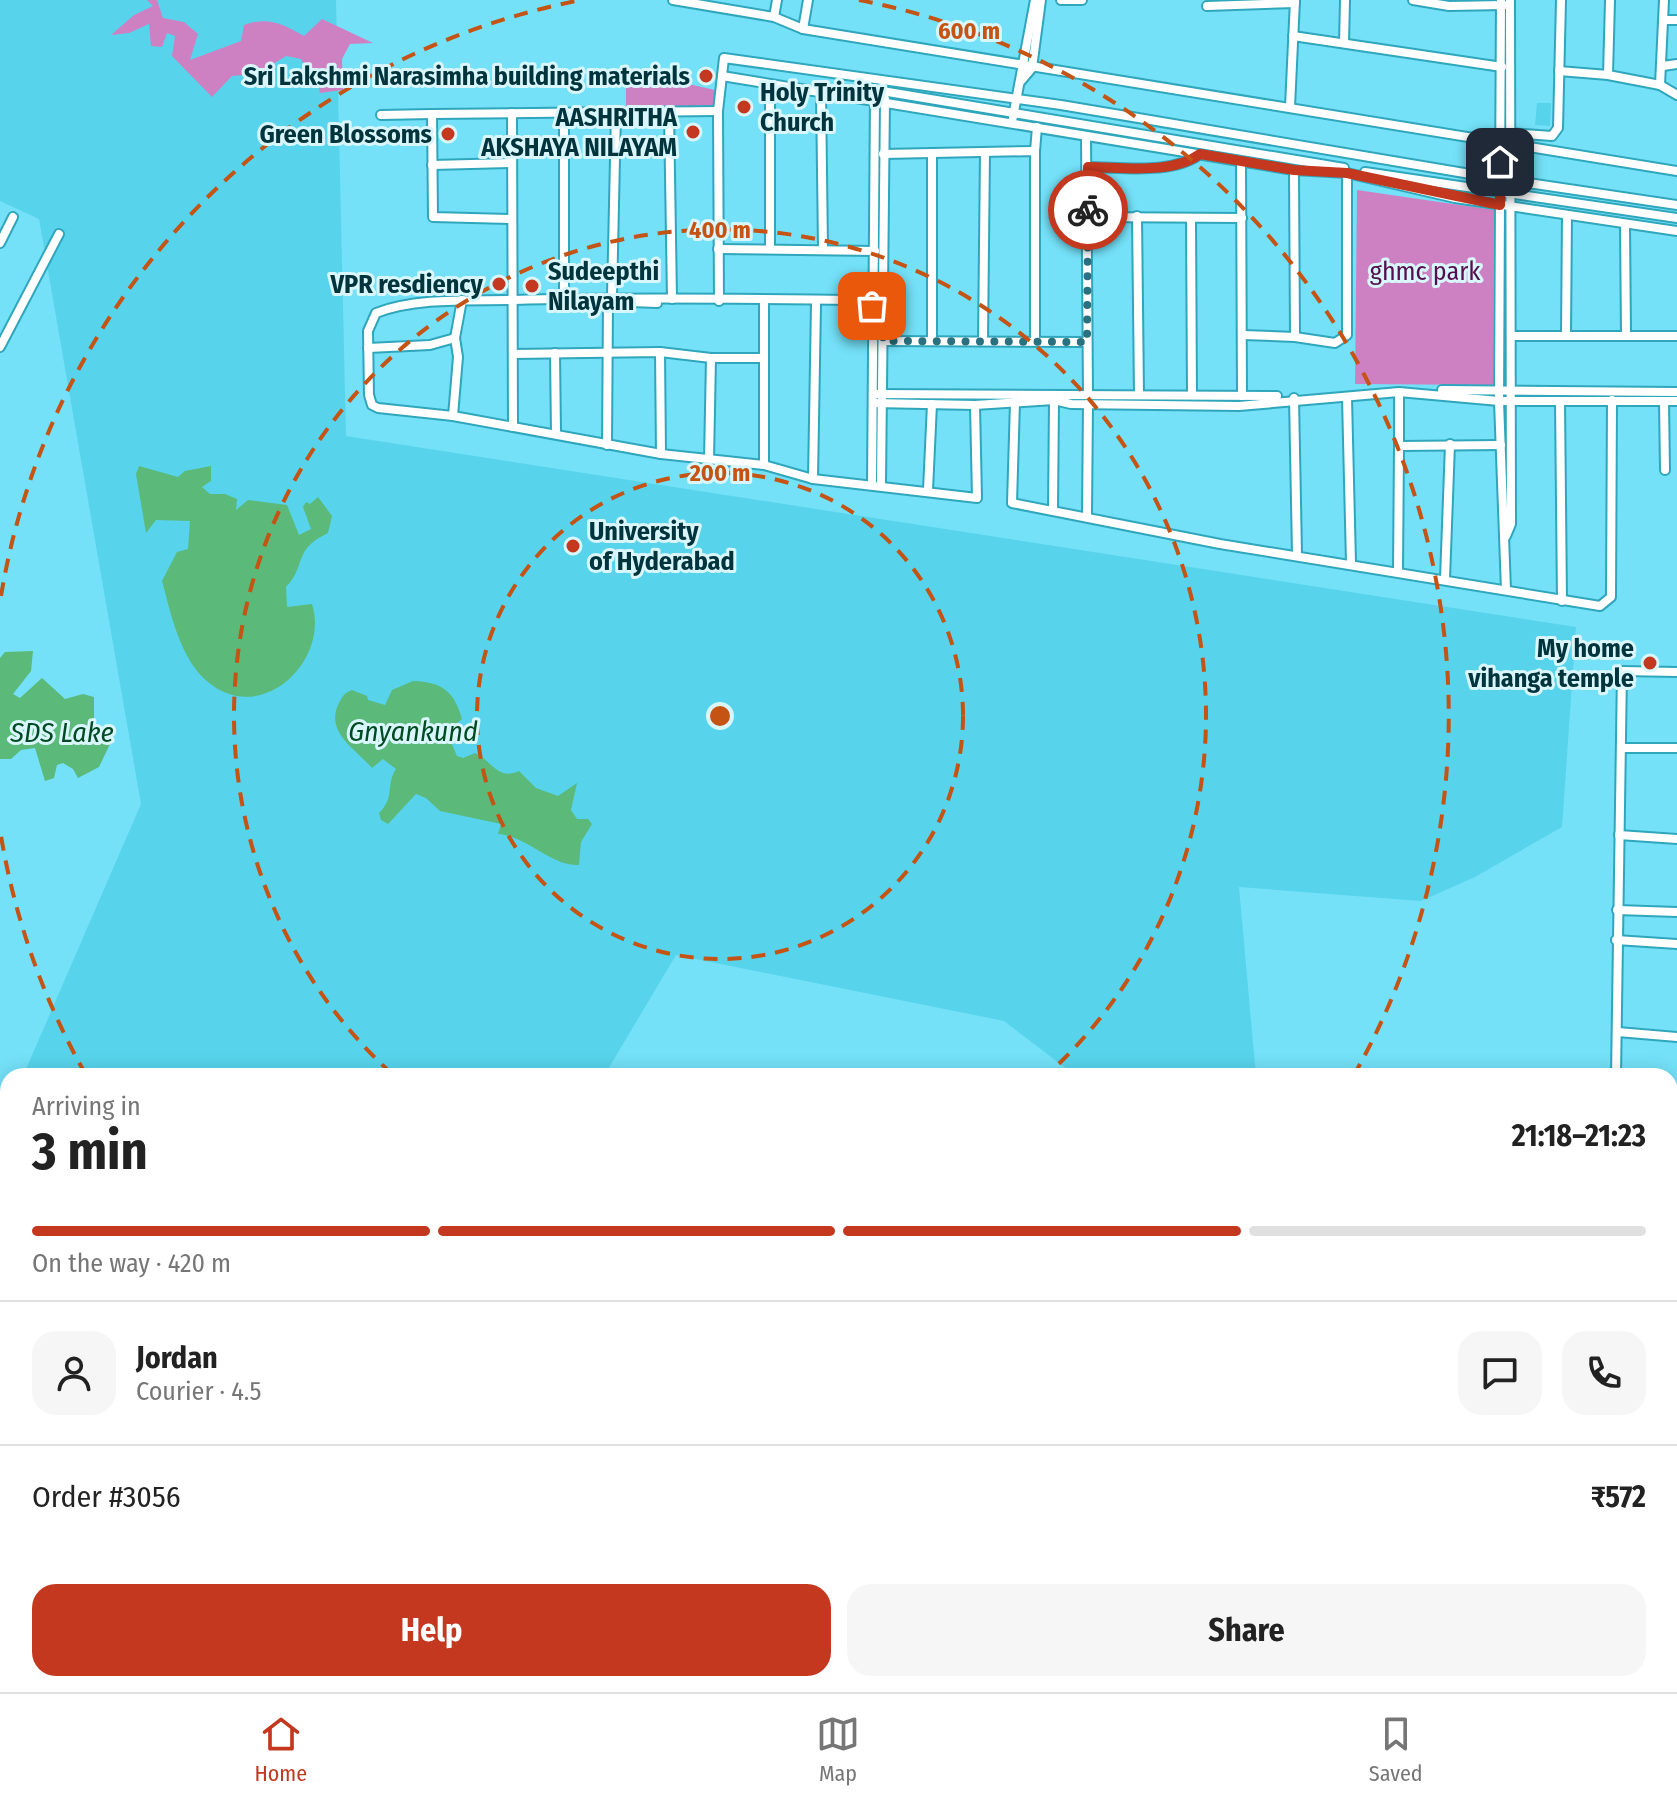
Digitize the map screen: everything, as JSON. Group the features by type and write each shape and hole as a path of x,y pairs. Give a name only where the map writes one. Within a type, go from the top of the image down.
{"street":[{"path":"673,0 774,17 803,29 1154,83 1505,145 1677,171"},
{"path":"774,17 777,0"},
{"path":"803,29 808,0"},
{"path":"1028,66 1035,0"},
{"path":"1013,116 1028,66 1041,0"},
{"path":"1061,0 1082,0"},
{"path":"1344,43 1345,0"},
{"path":"1413,0 1506,3"},
{"path":"1509,133 1556,134 1561,0"},
{"path":"1608,75 1610,0"},
{"path":"1660,85 1664,0"},
{"path":"1207,6 1295,2 1290,107"},
{"path":"1506,3 1502,67 1505,145 1500,397 1506,590"},
{"path":"1505,145 1509,133 1506,3"},
{"path":"1664,20 1677,20"},
{"path":"1293,36 1502,67"},
{"path":"719,300 718,111 724,58 880,93 1013,116 1504,194 1677,218"},
{"path":"1663,66 1677,64"},
{"path":"1559,71 1608,75 1660,85 1677,95"},
{"path":"722,76 821,92 880,93"},
{"path":"877,485 878,398 872,303 873,251 880,93 887,82 1677,205"},
{"path":"770,84 770,249"},
{"path":"821,92 823,249"},
{"path":"878,398 883,341 884,251 880,93"},
{"path":"381,115 718,111"},
{"path":"607,445 607,353 616,112"},
{"path":"669,112 672,299"},
{"path":"512,113 513,427"},
{"path":"564,113 564,298"},
{"path":"432,114 433,217 512,219"},
{"path":"1013,116 1037,127 1086,136 1294,170 1347,173 1504,206 1677,231"},
{"path":"1035,341 1037,127"},
{"path":"1086,136 1088,393"},
{"path":"883,154 1035,151"},
{"path":"983,341 985,152"},
{"path":"932,154 932,340"},
{"path":"1088,167 1164,166 1189,162 1200,154"},
{"path":"1241,162 1242,396"},
{"path":"432,165 512,163"},
{"path":"1294,170 1295,337"},
{"path":"1243,335 1295,337 1335,343 1347,335 1347,173"},
{"path":"1504,206 1511,336 1511,524 1506,537"},
{"path":"1566,335 1567,215"},
{"path":"1137,216 1139,394"},
{"path":"0,243 13,217"},
{"path":"1088,217 1242,218"},
{"path":"1191,218 1192,395"},
{"path":"1625,225 1626,335"},
{"path":"0,347 59,234"},
{"path":"718,249 884,251"},
{"path":"872,303 610,300 586,297 462,300 376,313 368,331 372,405 453,416 661,454 764,465 813,479 977,498 975,405"},
{"path":"453,416 458,357 455,338 462,300"},
{"path":"610,300 883,305"},
{"path":"764,303 764,465"},
{"path":"813,479 816,304"},
{"path":"1511,336 1677,336"},
{"path":"368,348 430,345 455,338"},
{"path":"883,341 1087,342"},
{"path":"513,354 660,352 711,358 762,358"},
{"path":"660,352 661,454"},
{"path":"555,353 556,434"},
{"path":"709,460 711,358"},
{"path":"878,398 975,405 1071,399 1088,393 1346,395 1374,388 1500,397"},
{"path":"878,398 1071,399 1088,404 1239,406 1294,398 1347,398 1376,392 1500,397 1677,392"},
{"path":"1398,571 1399,392"},
{"path":"1510,397 1560,401 1677,401"},
{"path":"1294,398 1297,554"},
{"path":"1347,398 1351,563"},
{"path":"1053,510 1054,400"},
{"path":"1015,402 1012,503 1087,515 1220,544 1297,554 1600,606 1611,597 1612,400"},
{"path":"1560,401 1562,601"},
{"path":"1664,401 1665,470"},
{"path":"928,490 932,404"},
{"path":"1087,515 1088,404"},
{"path":"1445,579 1450,444"},
{"path":"1399,446 1501,445"},
{"path":"1616,1068 1622,671 1677,672"},
{"path":"1621,748 1677,748"},
{"path":"1619,835 1677,839"},
{"path":"1617,910 1677,912"},
{"path":"1616,940 1677,944"},
{"path":"1618,1032 1677,1037"},
{"path":"762,1692 788,1692"},
{"path":"1356,1692 1370,1692"}],"shaded area":[{"name":"University of Hyderabad","path":"0,0 336,0 346,436 1576,627 1562,827 1475,877 1421,901 1239,887 1255,1068 1066,1068 1004,1021 676,955 609,1068 26,1068 141,804 39,219 0,201"},
{"path":"1537,103 1551,103 1550,126 1535,125"}],"green space":[{"path":"147,0 157,0 163,18 184,22 198,34 190,60 241,41 244,25 261,21 282,25 304,36 322,19 373,43 350,44 342,59 343,90 320,93 318,81 308,74 301,59 286,56 257,74 232,76 212,97 172,56 175,36 167,33 162,47 151,46 149,24 129,33 111,35 134,15 153,6"},
{"path":"626,70 715,90 713,106 626,107"},
{"name":"ghmc park","path":"1357,190 1494,210 1493,385 1355,384"}],"water":[{"path":"139,466 178,477 185,471 211,466 211,481 202,487 210,494 225,494 237,499 236,510 248,500 287,505 299,535 311,529 303,507 306,502 310,504 318,497 332,516 328,533 304,552 286,587 287,607 312,604 315,625 311,646 301,665 287,681 269,692 250,697 229,694 208,682 190,661 178,635 162,581 177,552 188,549 190,521 156,520 146,533 136,474"},
{"name":"SDS Lake","path":"33,651 31,671 13,694 20,698 42,678 65,699 83,694 94,697 94,731 105,735 110,744 99,767 78,778 73,769 63,763 57,765 54,778 45,781 35,748 21,750 11,759 0,759 0,658 5,652"},
{"name":"Gnyankund","path":"413,681 439,686 455,701 462,719 452,727 451,742 457,756 463,758 475,753 500,772 519,771 536,788 558,796 577,783 571,810 577,819 588,819 592,824 581,842 579,865 558,861 519,840 498,834 501,824 440,811 426,798 416,794 388,824 381,820 379,813 389,796 396,769 383,759 372,768 344,739 335,713 347,692 352,690 367,696 368,700 385,705 392,690"}],"way so far":[{"path":"872,306 883,305 883,341 1087,342 1088,210"}],"place":[{"name":"Sri Lakshmi Narasimha building materials","path":"706,76"},
{"name":"Holy Trinity Church","path":"744,107"},
{"name":"AASHRITHA AKSHAYA NILAYAM","path":"693,132"},
{"name":"Green Blossoms","path":"448,134"},
{"name":"VPR resdiency","path":"499,284"},
{"name":"Sudeepthi Nilayam","path":"532,286"},
{"name":"University of Hyderabad","path":"573,546"},
{"name":"My home vihanga temple","path":"1650,663"}],"route":[{"path":"1088,210 1088,167 1164,166 1189,162 1200,154 1294,170 1347,173 1500,205 1500,162"}]}
